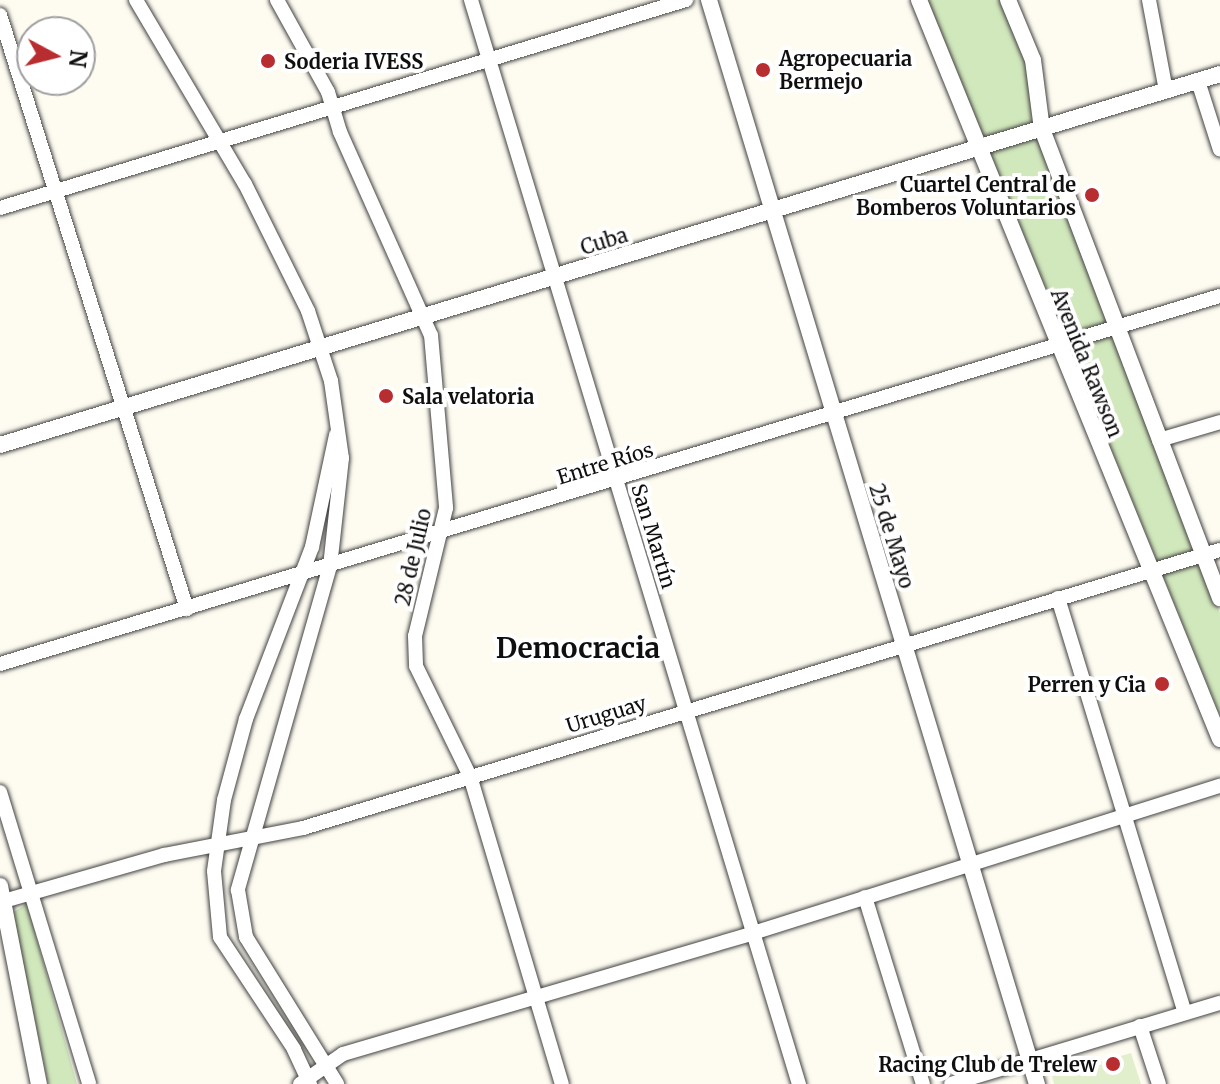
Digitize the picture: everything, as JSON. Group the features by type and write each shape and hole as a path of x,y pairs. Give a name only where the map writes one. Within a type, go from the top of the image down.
{"street":[{"path":"136,0 224,143 323,347 338,423 342,458 330,566 249,839 238,890 242,926 337,1084"},
{"name":"28 de Julio","path":"277,0 333,108 426,316 446,471 442,532 415,653 420,678 470,776 562,1084"},
{"name":"San Martín","path":"471,0 799,1084"},
{"path":"0,208 224,143 686,0"},
{"name":"25 de Mayo","path":"709,0 1037,1084"},
{"name":"Avenida Rawson","path":"919,0 1220,739"},
{"name":"Avenida Rawson","path":"1008,0 1033,60 1042,129 1220,598"},
{"path":"1149,0 1166,91"},
{"path":"0,15 6,53 56,192 187,609"},
{"name":"Cuba","path":"0,445 1220,74"},
{"path":"1198,81 1220,150"},
{"name":"Entre Ríos","path":"0,664 1220,296"},
{"path":"1159,440 1220,422"},
{"path":"338,423 304,574 246,719 216,845 220,937 306,1082 343,1054 753,933 1125,812 1220,786"},
{"name":"Uruguay","path":"1,896 32,892 216,845 303,828 1220,550"},
{"path":"1058,598 1185,1013"},
{"path":"0,792 89,1084"},
{"path":"1,896 39,1084"},
{"path":"865,897 923,1084"},
{"path":"951,1084 1220,1003"},
{"path":"1140,1026 1159,1084"}],"green space":[{"path":"928,0 1000,0 1028,68 1032,124 1220,613 1220,715"},
{"path":"27,904 77,1084 48,1084 13,912"},
{"name":"Racing Club de Trelew","path":"1131,1053 1141,1084 1054,1084 1052,1076"}],"place":[{"name":"Soderia IVESS","path":"268,61"},
{"name":"Agropecuaria Bermejo","path":"763,70"},
{"name":"Cuartel Central de Bomberos Voluntarios","path":"1092,195"},
{"name":"Sala velatoria","path":"386,396"},
{"name":"Perren y Cia","path":"1162,684"},
{"name":"Racing Club de Trelew","path":"1113,1064"}],"district":[{"name":"Democracia","path":"578,648"}]}
